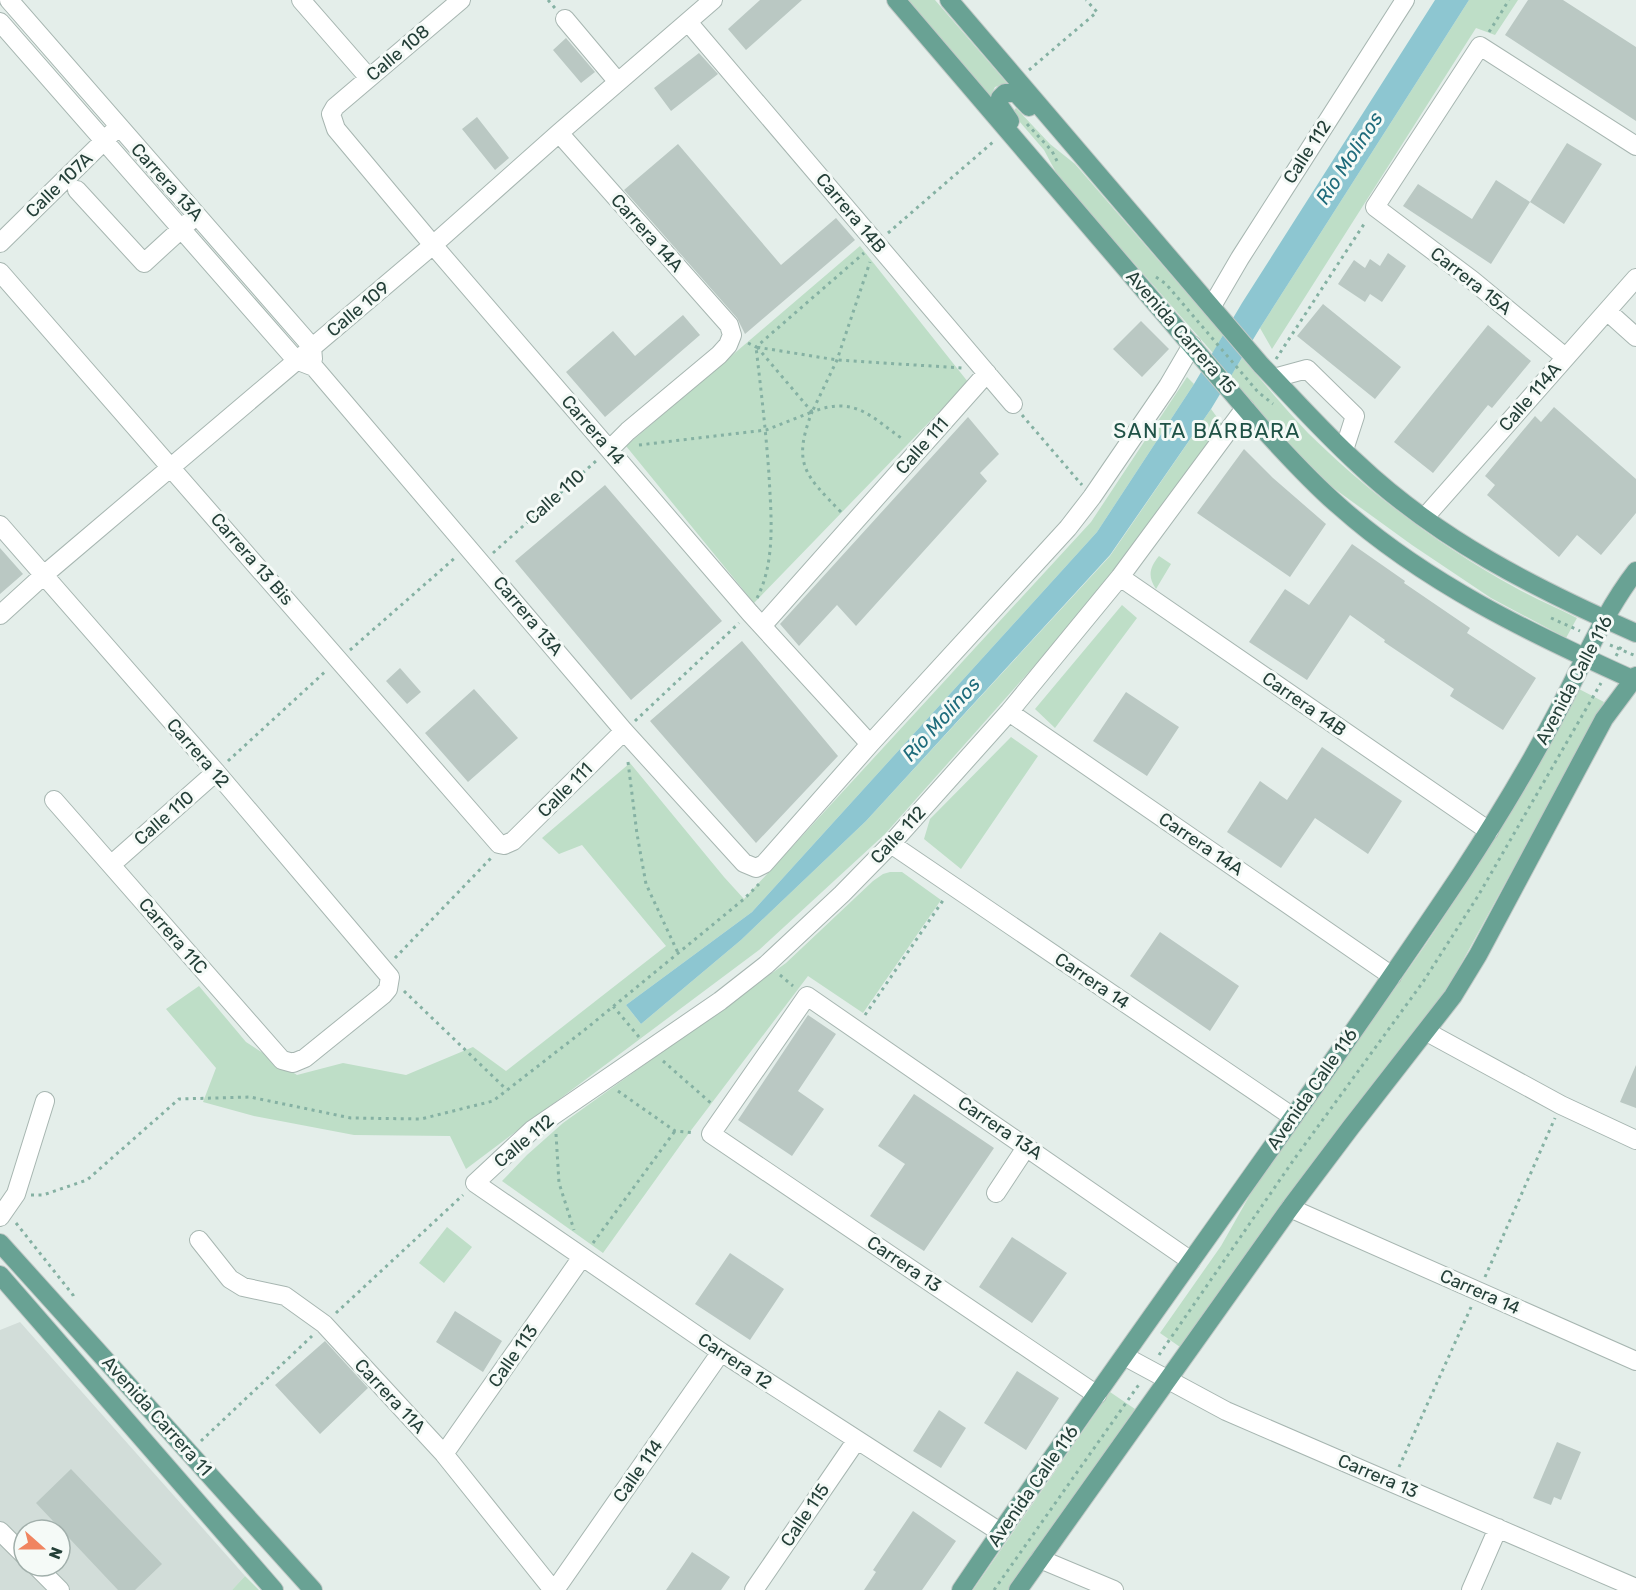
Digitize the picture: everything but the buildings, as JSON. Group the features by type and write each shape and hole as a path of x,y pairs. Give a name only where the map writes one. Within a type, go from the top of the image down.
{"main road":[{"name":"Avenida Carrera 15","path":"896,0 1242,404 1314,483 1363,526 1462,594 1585,658 1635,679"},
{"path":"949,0 1268,372 1365,471 1447,534 1506,572 1633,632"},
{"path":"1049,178 1034,148 999,108 1002,96 1008,92 1016,93 1058,138 1079,152"},
{"name":"Avenida Calle 116","path":"961,1590 1392,976 1489,831 1543,740 1604,620 1624,586 1636,571"},
{"path":"1018,1590 1290,1208 1453,996 1478,955 1604,719 1635,679"},
{"path":"0,1228 50,1289 79,1330"},
{"name":"Avenida Carrera 11","path":"0,1243 313,1590"},
{"name":"Avenida Carrera 11","path":"0,1275 274,1590"}],"street":[{"name":"Carrera 13A","path":"9,0 312,347"},
{"path":"301,0 369,78"},
{"name":"Calle 108","path":"335,107 461,0"},
{"name":"Calle 109","path":"0,615 45,574 433,245 713,0"},
{"name":"Calle 112","path":"1220,315 1240,258 1405,0"},
{"path":"565,19 618,82"},
{"name":"Carrera 13A","path":"0,22 296,360 314,367 624,731 744,863 756,868 764,864 870,744"},
{"name":"Carrera 14B","path":"688,22 1013,404"},
{"path":"1375,207 1480,46 1636,146"},
{"name":"Carrera 14","path":"335,107 331,114 336,129 433,245 756,620 870,744"},
{"name":"Calle 107A","path":"0,243 118,127"},
{"name":"Carrera 14A","path":"559,133 722,316 729,325 732,335 728,345 718,355 610,449"},
{"path":"77,190 144,263 197,215"},
{"name":"Carrera 15A","path":"1375,207 1472,280 1565,357"},
{"name":"Carrera 13 Bis","path":"0,272 488,832 496,841 504,845"},
{"name":"Calle 114A","path":"1425,517 1636,278"},
{"path":"1607,311 1636,337"},
{"path":"312,347 314,367"},
{"path":"870,744 1068,528 1168,386 1198,352"},
{"path":"1268,372 1307,369 1355,416 1344,450"},
{"name":"Calle 111","path":"756,620 853,524 985,371"},
{"name":"Calle 112","path":"475,1183 532,1130 603,1081 645,1045 720,1001 766,965 842,894 891,844 1009,712 1120,577 1242,404"},
{"name":"Carrera 12","path":"0,525 216,772 387,977"},
{"name":"Carrera 14B","path":"1120,577 1489,831"},
{"name":"Carrera 14A","path":"1009,712 1392,976"},
{"name":"Calle 111","path":"504,845 513,841 624,731"},
{"name":"Calle 110","path":"112,864 216,772"},
{"name":"Carrera 11C","path":"54,800 112,864 276,1056 288,1062 298,1062 313,1052 383,995 387,977"},
{"name":"Carrera 14","path":"891,844 1293,1117"},
{"name":"Carrera 13A","path":"807,996 1191,1261"},
{"path":"711,1134 807,996"},
{"path":"1427,1032 1561,1104 1636,1140"},
{"path":"3,1213 16,1194 45,1101"},
{"name":"Carrera 13","path":"711,1134 1097,1395"},
{"path":"996,1193 1027,1146"},
{"name":"Carrera 12","path":"475,1183 721,1352 1000,1532"},
{"name":"Carrera 14","path":"1290,1208 1636,1361"},
{"name":"Carrera 11A","path":"199,1240 230,1279 243,1287 285,1296 324,1324 444,1454 554,1590"},
{"name":"Calle 113","path":"444,1454 582,1257"},
{"path":"0,1292 33,1315"},
{"name":"Calle 114","path":"554,1590 721,1352"},
{"name":"Carrera 13","path":"1124,1356 1226,1411 1636,1588"},
{"name":"Calle 115","path":"754,1590 856,1441"},
{"path":"1471,1590 1498,1528"},
{"path":"0,1531 12,1543"},
{"path":"1040,1559 1114,1590"},
{"path":"48,1578 60,1590"}],"path":[{"path":"1025,73 1097,12 1086,0"},
{"path":"1480,46 1509,0"},
{"path":"1268,372 1375,207"},
{"path":"853,524 812,481 802,450 803,439 812,412 837,360 876,243"},
{"path":"1166,284 1258,392"},
{"path":"1198,352 1220,315"},
{"path":"756,347 837,360 985,371"},
{"path":"756,347 812,412"},
{"path":"678,953 646,884 624,731 756,620 759,594 768,561 771,516 766,430 756,347"},
{"path":"1013,404 1092,497"},
{"path":"610,449 766,430 836,405 851,406 865,413 918,450"},
{"name":"Calle 110","path":"482,562 610,449"},
{"path":"1551,618 1583,632"},
{"path":"994,1590 1302,1149 1423,982 1478,896 1609,669 1633,632"},
{"path":"504,845 387,977 507,1090"},
{"path":"16,1194 43,1195 87,1180 179,1099 250,1097 351,1118 421,1119 493,1101 614,1007 744,899 766,876"},
{"path":"855,1029 952,887"},
{"path":"766,965 807,996"},
{"path":"614,1007 645,1045 725,1115"},
{"path":"603,1081 675,1131 711,1134"},
{"path":"554,1114 559,1183 582,1257"},
{"path":"582,1257 675,1131"},
{"path":"3,1213 73,1295 79,1330"}],"shaded area":[{"path":"20,1322 245,1576 232,1590 0,1590 0,1330"}],"green space":[{"path":"903,0 935,0 1007,83 995,87 989,99"},
{"path":"1469,0 1518,0 1495,35 1476,28 1272,349 1260,328"},
{"path":"1016,108 1050,144 1075,164 1223,335 1213,353 1059,178 1044,150 1013,114"},
{"path":"860,246 968,382 754,603 626,446"},
{"path":"1242,358 1308,433 1381,498 1460,555 1524,592 1577,618 1566,638 1491,598 1332,487 1286,441 1230,377"},
{"path":"1187,377 1194,384 1097,532 752,912 626,1005 641,1024 741,940 866,821 1110,556 1211,409 1222,424 1124,565 885,834 759,950 466,1169 450,1136 354,1135 254,1116 203,1102 216,1068 166,1009 199,986 246,1042 297,1075 343,1063 406,1075 473,1047 506,1071 666,946 582,845 559,854 542,838 630,763 744,899 1091,522"},
{"path":"1159,556 1171,564 1156,589 1151,580 1151,572"},
{"path":"1122,605 1137,618 1055,728 1035,709"},
{"path":"1579,689 1604,702 1449,986 1299,1181 1180,1347 1160,1333 1221,1246 1251,1193 1426,944 1484,856 1527,786"},
{"path":"1011,737 1038,756 961,869 924,839 930,819"},
{"path":"890,872 902,872 941,900 863,1013 808,976 689,1133 603,1253 502,1181 563,1123 786,963 873,881"},
{"path":"447,1227 472,1247 444,1283 419,1263"},
{"path":"1110,1392 1135,1409 1009,1590 973,1590"},
{"path":"245,1576 259,1590 232,1590"}],"water":[{"name":"Río Molinos","path":"1435,0 1469,0 1211,409 1110,555 866,821 741,940 641,1024 626,1005 752,912 1097,532 1194,384 1242,303"}],"district":[{"name":"SANTA BÁRBARA","path":"1207,431"}]}
